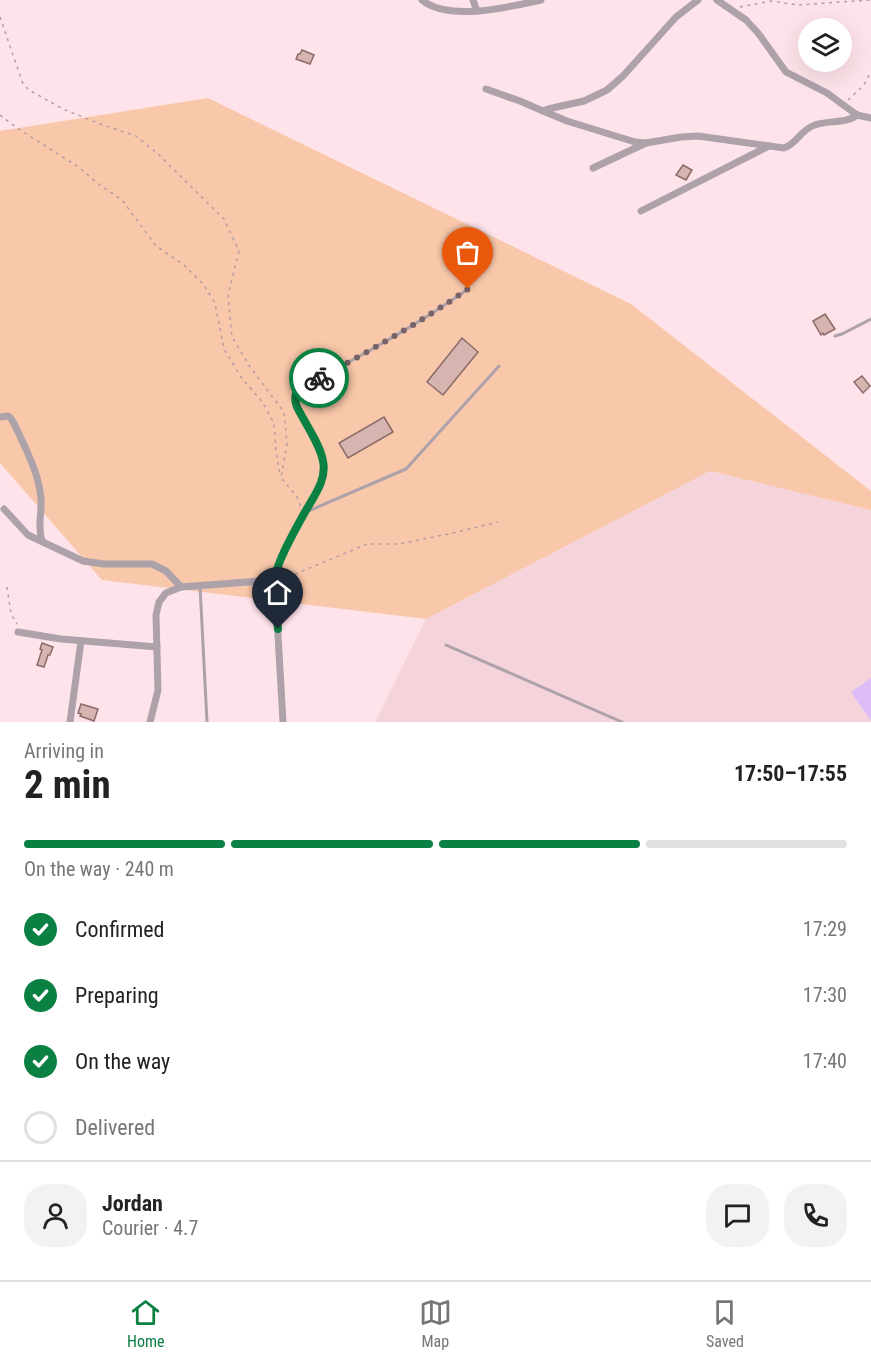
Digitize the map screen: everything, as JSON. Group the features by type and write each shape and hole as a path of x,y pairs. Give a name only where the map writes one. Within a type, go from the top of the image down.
{"street":[{"path":"422,0 445,11 506,8 541,0"},
{"path":"473,0 477,11"},
{"path":"543,111 584,101 607,90 676,17 698,0"},
{"path":"717,0 746,20 786,72 827,93 857,115 870,118"},
{"path":"486,89 520,100 567,121 635,142 646,143 698,136 784,148 792,146 812,125 847,120 857,115"},
{"path":"593,168 646,143"},
{"path":"641,211 769,146"},
{"path":"0,417 8,416 13,420 36,475 41,501 39,531 42,541"},
{"path":"4,509 28,535 83,561 104,564 152,564 166,571 181,588"},
{"path":"150,722 158,690 156,615 159,602 166,593 181,588 261,581 275,583 283,722"},
{"path":"20,631 81,641 157,647"},
{"path":"70,722 81,641"}],"lane":[{"path":"275,583 279,562 320,485 324,472 323,460 295,402 298,390 440,309 468,289"},
{"path":"835,336 871,319"},
{"path":"304,513 406,469 499,366"},
{"path":"200,586 207,722"},
{"path":"446,645 622,722"}],"path":[{"path":"731,9 771,1 798,5 870,0"},
{"path":"0,17 23,84 29,90 63,109 136,136 158,154 224,219 239,251 228,295 232,337 250,367 284,412 287,444 281,478"},
{"path":"843,105 864,84 871,71"},
{"path":"0,115 17,129 80,168 122,200 156,246 184,265 203,284 214,303 224,349 241,377 263,403 274,423 281,478 297,497 304,513"},
{"path":"275,583 367,544 399,544 498,522"},
{"path":"7,587 11,614 20,631"}],"shaded area":[{"path":"208,98 631,304 871,491 871,510 710,471 426,619 102,580 0,463 0,131"},
{"path":"710,471 871,510 871,722 375,722 426,619"},
{"path":"871,678 871,719 870,720 851,692"}],"building":[{"path":"302,50 314,55 310,64 296,59"},
{"path":"683,165 692,170 686,180 676,175"},
{"path":"825,314 835,329 821,335 813,321"},
{"path":"462,338 478,352 443,395 427,382"},
{"path":"862,376 870,386 863,393 854,382"},
{"path":"384,417 393,432 348,458 339,443"},
{"path":"42,643 53,647 44,667 37,665"},
{"path":"81,704 98,709 94,721 80,716 81,714 78,713"}],"way so far":[{"path":"319,378 440,309 468,289"}],"route":[{"path":"278,629 275,583 279,562 320,485 324,472 323,460 297,407 295,395 303,386 319,378"}]}
